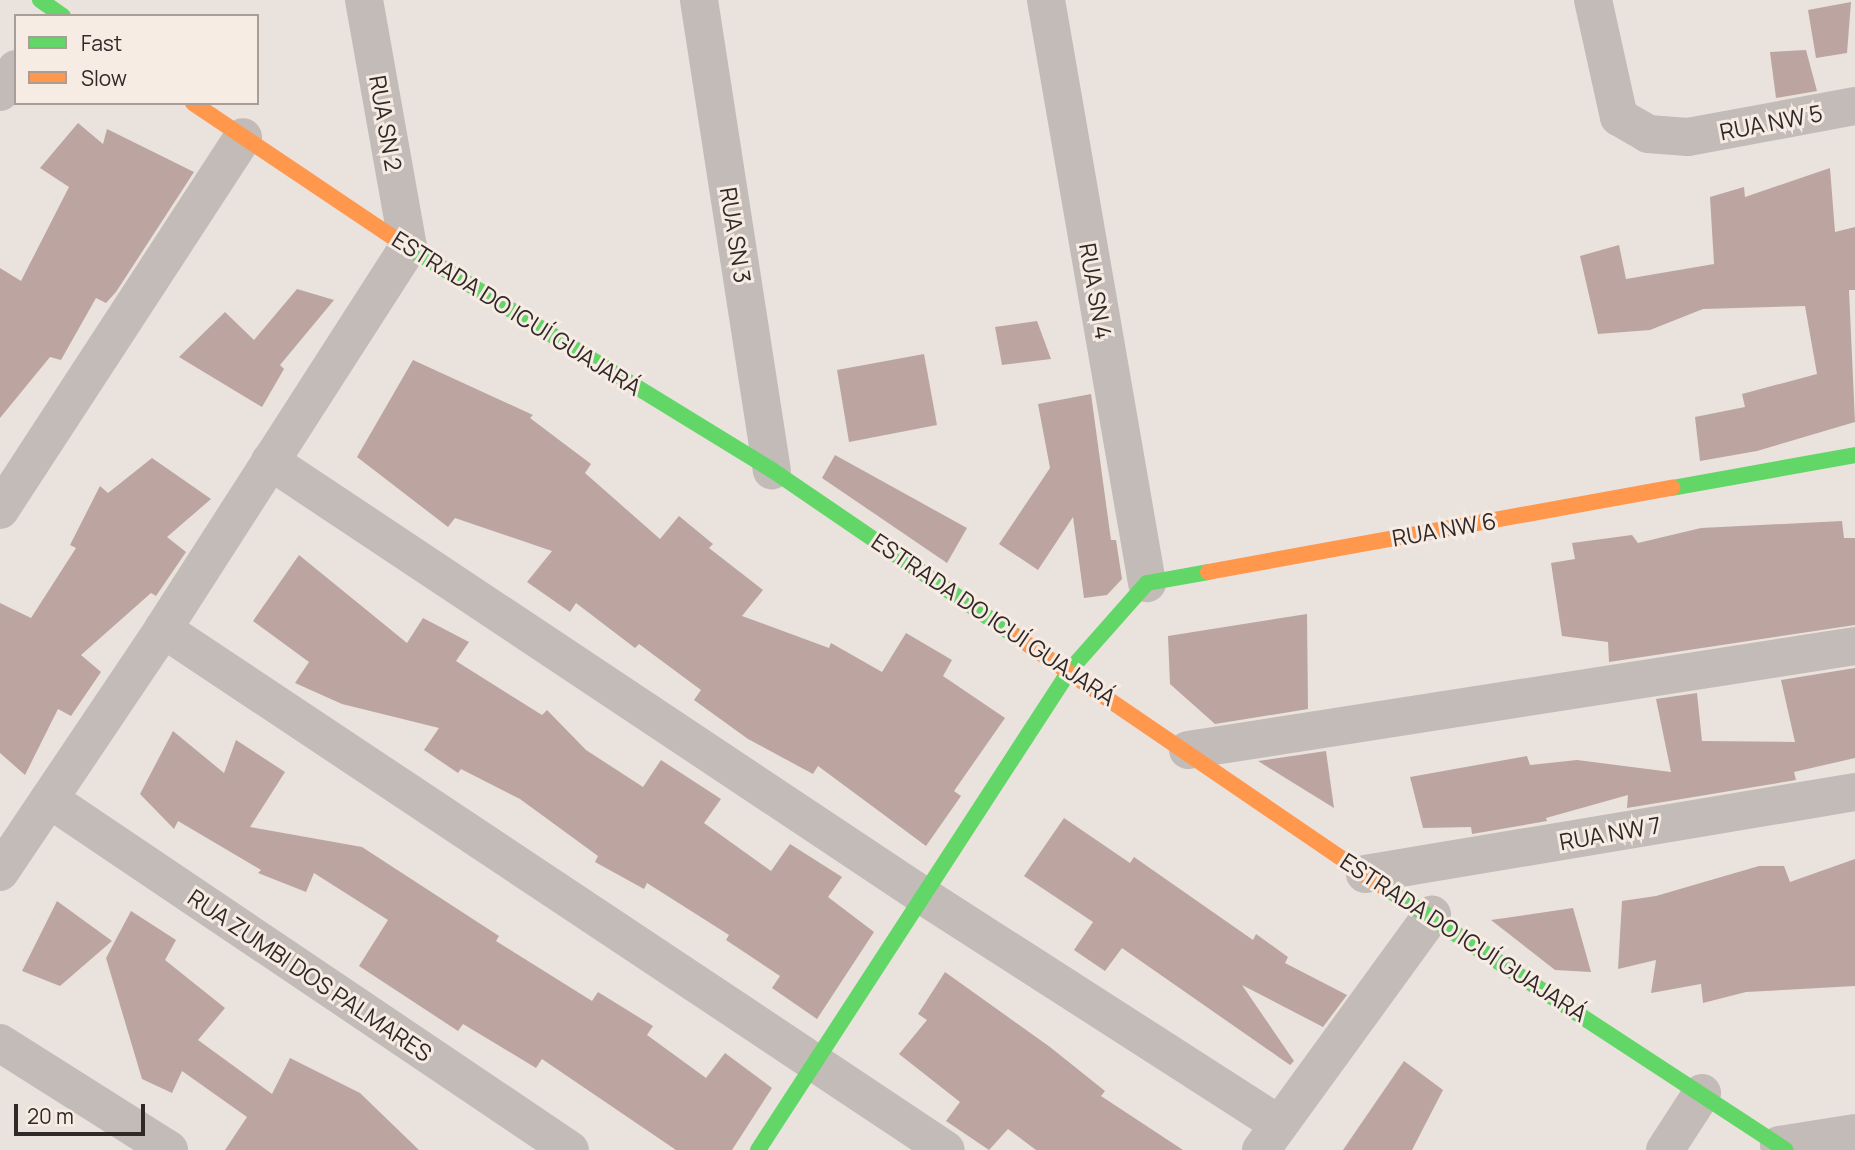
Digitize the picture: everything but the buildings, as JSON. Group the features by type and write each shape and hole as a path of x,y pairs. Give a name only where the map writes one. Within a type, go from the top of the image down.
{"street":[{"name":"RUA SN 2","path":"365,0 408,247"},
{"name":"RUA SN 3","path":"699,0 772,470"},
{"name":"RUA SN 4","path":"1046,0 1147,583"},
{"name":"RUA NW 5","path":"1593,0 1619,117 1648,134 1688,137 1855,106"},
{"path":"0,92 14,72"},
{"name":"ESTRADA DO ICUÍ GUAJARÁ","path":"196,105 408,247 772,470 1188,750 1365,874 1432,915 1783,1148"},
{"path":"0,510 243,137"},
{"path":"0,872 163,629 408,247"},
{"name":"RUA NW 6","path":"1147,583 1855,455"},
{"path":"270,461 925,897 1270,1137 1432,915"},
{"path":"758,1150 925,897 1070,670 1147,583"},
{"path":"163,629 946,1150"},
{"path":"1188,750 1855,646"},
{"name":"RUA NW 7","path":"1365,874 1855,792"},
{"name":"RUA ZUMBI DOS PALMARES","path":"49,799 570,1150"},
{"path":"0,1043 169,1150"},
{"path":"1665,1150 1702,1093"},
{"path":"1783,1148 1855,1133"}],"traffic: fast":[{"path":"40,0 60,14"},
{"path":"400,242 772,470 1014,635"},
{"path":"1672,488 1855,455"},
{"path":"758,1150 1070,670 1147,583 1208,572"},
{"path":"1384,887 1786,1150"}],"traffic: slow":[{"path":"196,105 400,242"},
{"path":"1208,572 1672,488"},
{"path":"1014,635 1384,887"}]}
